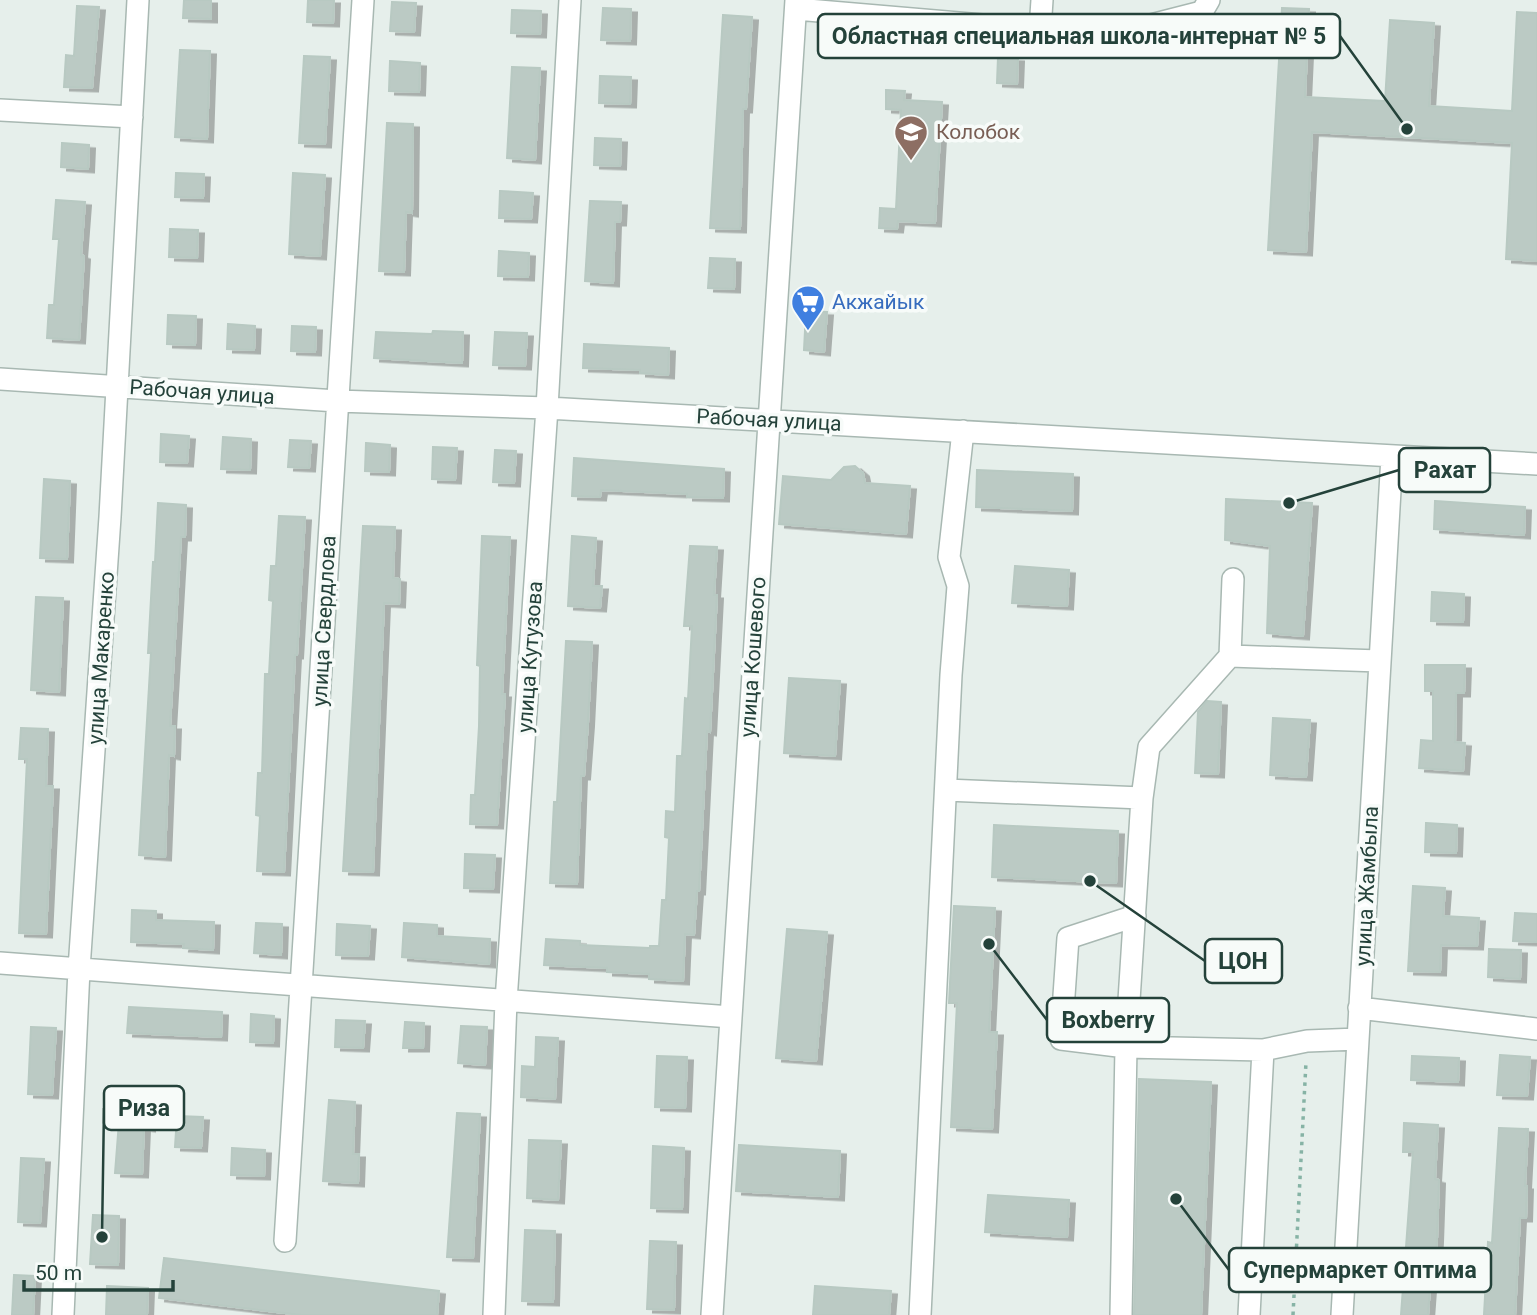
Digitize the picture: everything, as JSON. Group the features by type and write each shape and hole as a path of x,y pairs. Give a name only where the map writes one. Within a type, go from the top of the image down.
{"street":[{"name":"улица Макаренко","path":"63,1315 79,969 118,387 138,0"},
{"name":"улица Свердлова","path":"285,1241 363,0"},
{"name":"улица Кутузова","path":"494,1315 506,1001 547,408 570,0"},
{"path":"1040,30 1042,0"},
{"path":"796,4 1040,30 1116,34 1202,12 1209,0"},
{"name":"улица Кошевого","path":"712,1315 796,4"},
{"path":"0,110 132,117"},
{"name":"Рабочая улица","path":"0,379 337,401 547,408 1537,464"},
{"path":"920,1315 958,586 949,557 963,431"},
{"name":"улица Жамбыла","path":"1342,1315 1392,456"},
{"path":"1121,1315 1126,1047 1142,798 1149,747 1230,656 1233,579"},
{"path":"1230,656 1380,661"},
{"path":"946,790 1142,798"},
{"path":"1135,916 1068,938 1061,1039 1126,1047 1263,1049 1307,1041 1358,1039"},
{"path":"0,963 731,1017"},
{"path":"1359,1008 1537,1029"},
{"path":"1249,1315 1263,1049"}],"path":[{"path":"1293,1315 1307,1041"}],"building":[{"path":"184,0 211,0 211,19 183,18"},
{"path":"308,0 334,0 333,23 307,22"},
{"path":"392,2 416,3 414,32 390,31"},
{"path":"77,6 99,7 92,88 64,87 66,55 74,56"},
{"path":"603,8 631,9 630,41 601,40"},
{"path":"1282,8 1309,9 1305,97 1385,101 1390,20 1434,23 1429,106 1512,111 1517,12 1537,13 1537,261 1506,259 1512,143 1312,132 1306,252 1268,250"},
{"path":"512,10 541,11 540,34 511,33"},
{"path":"723,15 752,17 746,109 743,109 740,229 710,228"},
{"path":"180,50 210,51 207,139 175,137"},
{"path":"304,56 330,57 325,144 299,143"},
{"path":"998,57 1018,58 1017,84 997,83"},
{"path":"390,61 420,63 419,92 389,91"},
{"path":"512,67 540,68 535,160 507,158"},
{"path":"600,76 631,77 630,104 599,103"},
{"path":"886,90 905,91 904,100 942,102 935,223 898,221 897,229 879,228 880,208 896,209 901,110 886,109"},
{"path":"387,123 413,124 412,213 406,212 404,272 379,271"},
{"path":"595,138 621,139 620,166 594,165"},
{"path":"62,143 89,145 88,169 61,167"},
{"path":"176,173 204,174 203,198 175,197"},
{"path":"293,173 325,175 320,256 289,254"},
{"path":"500,191 533,193 531,219 499,218"},
{"path":"56,200 85,202 79,340 47,338 49,305 54,305 59,239 53,239"},
{"path":"590,201 621,202 620,222 615,222 613,283 585,281"},
{"path":"170,229 198,230 197,258 169,257"},
{"path":"499,251 529,253 528,277 498,276"},
{"path":"710,258 735,259 734,289 708,288"},
{"path":"806,311 827,312 824,352 804,350"},
{"path":"168,315 196,316 195,345 167,344"},
{"path":"228,324 255,326 254,350 227,349"},
{"path":"292,326 316,327 315,352 291,351"},
{"path":"433,331 463,332 462,363 374,358 376,332 432,334"},
{"path":"495,332 527,333 525,366 493,365"},
{"path":"584,344 669,348 668,375 640,373 640,370 583,368"},
{"path":"161,434 189,436 187,463 160,462"},
{"path":"223,437 251,439 250,470 221,469"},
{"path":"290,440 311,441 309,468 288,467"},
{"path":"366,443 390,445 389,472 365,471"},
{"path":"433,447 457,448 455,480 432,479"},
{"path":"495,450 516,451 514,483 493,482"},
{"path":"574,458 724,469 723,498 601,490 600,497 572,496"},
{"path":"855,466 863,473 865,483 910,486 906,534 779,524 783,476 831,480 844,467"},
{"path":"977,470 1073,474 1072,511 976,507"},
{"path":"44,479 70,481 67,559 40,558"},
{"path":"1226,499 1312,503 1303,636 1267,633 1270,546 1225,540"},
{"path":"1435,501 1525,507 1524,535 1434,529"},
{"path":"158,503 186,505 185,537 181,537 170,726 175,726 174,756 169,755 165,857 139,855"},
{"path":"279,516 305,517 284,872 257,871 260,816 256,815 258,773 262,773 265,674 269,674 273,601 269,600 271,566 276,566"},
{"path":"363,526 395,527 393,578 400,579 399,604 384,603 373,872 343,871"},
{"path":"482,536 510,537 497,825 470,824 471,795 475,795 479,726 480,666 477,665"},
{"path":"572,536 596,538 593,586 602,586 600,608 568,606"},
{"path":"690,546 717,547 714,595 717,595 699,891 694,935 685,934 683,981 649,979 649,974 607,972 607,968 544,965 546,939 580,941 580,945 650,948 659,946 662,900 666,900 669,838 665,837 666,811 675,812 677,756 682,756 685,698 688,699 692,626 684,626"},
{"path":"1015,566 1069,570 1067,606 1012,603"},
{"path":"1432,592 1464,594 1463,622 1431,621"},
{"path":"36,597 63,598 59,692 31,690"},
{"path":"566,641 592,642 584,776 581,776 577,884 550,883"},
{"path":"1425,665 1465,665 1464,693 1456,693 1455,742 1465,743 1463,771 1419,768 1421,740 1433,741 1433,691 1425,691"},
{"path":"789,678 840,681 835,756 784,753"},
{"path":"1207,701 1221,702 1218,774 1195,773 1198,712"},
{"path":"1273,718 1310,720 1306,777 1270,775"},
{"path":"21,728 48,729 46,786 53,786 46,934 19,933 27,759 19,759"},
{"path":"1426,823 1457,825 1456,853 1425,852"},
{"path":"994,825 1118,831 1116,883 992,877"},
{"path":"465,854 495,855 493,889 464,888"},
{"path":"1413,886 1445,888 1443,916 1479,918 1477,946 1441,945 1440,972 1408,971"},
{"path":"954,906 995,908 989,1032 997,1032 992,1129 951,1127 957,1003 949,1003"},
{"path":"132,910 156,911 156,920 214,922 213,950 183,948 184,944 131,942"},
{"path":"1515,913 1537,914 1537,942 1513,941"},
{"path":"256,923 282,924 281,955 254,953"},
{"path":"404,923 437,925 437,936 490,939 489,964 402,957"},
{"path":"337,924 370,926 368,956 336,955"},
{"path":"787,929 827,932 816,1061 776,1058"},
{"path":"1489,949 1521,950 1520,979 1488,977"},
{"path":"129,1007 222,1012 221,1037 127,1033"},
{"path":"251,1014 274,1016 273,1043 250,1042"},
{"path":"336,1020 365,1021 363,1048 335,1047"},
{"path":"405,1022 424,1023 423,1048 403,1048"},
{"path":"461,1026 487,1027 485,1065 458,1063"},
{"path":"31,1027 56,1028 52,1095 28,1094"},
{"path":"536,1037 558,1038 555,1099 521,1097 522,1066 535,1067"},
{"path":"1500,1055 1530,1057 1527,1096 1497,1095"},
{"path":"657,1056 687,1057 685,1108 655,1107"},
{"path":"1412,1056 1459,1058 1458,1082 1411,1080"},
{"path":"1139,1079 1211,1082 1201,1315 1134,1315"},
{"path":"121,1096 151,1098 149,1128 144,1127 142,1174 115,1173"},
{"path":"329,1100 355,1102 353,1154 359,1154 358,1183 323,1181"},
{"path":"457,1113 480,1114 473,1258 447,1257"},
{"path":"177,1116 203,1117 201,1148 175,1147"},
{"path":"1404,1123 1438,1125 1435,1179 1439,1180 1437,1239 1435,1274 1431,1274 1428,1315 1401,1315 1413,1152 1403,1152"},
{"path":"1499,1128 1528,1129 1526,1218 1520,1218 1515,1315 1484,1315 1488,1242 1492,1243"},
{"path":"529,1140 561,1141 558,1200 527,1198"},
{"path":"739,1145 840,1151 838,1197 736,1191"},
{"path":"653,1146 684,1148 682,1209 651,1208"},
{"path":"232,1148 265,1150 264,1176 231,1175"},
{"path":"21,1158 44,1159 40,1223 18,1222"},
{"path":"988,1195 1069,1200 1067,1237 985,1232"},
{"path":"93,1215 119,1216 118,1265 90,1264"},
{"path":"525,1230 555,1231 553,1302 522,1301"},
{"path":"650,1241 676,1242 674,1310 647,1309"},
{"path":"164,1258 439,1291 437,1315 301,1315 159,1298"},
{"path":"14,1275 35,1276 33,1315 12,1315"},
{"path":"107,1286 148,1288 147,1315 106,1315"},
{"path":"815,1286 891,1291 889,1315 813,1315"}],"place":[{"name":"Областная специальная школа-интернат № 5","path":"1407,129"},
{"name":"Колобок","path":"911,162"},
{"name":"Акжайык","path":"808,332"},
{"name":"Рахат","path":"1289,503"},
{"name":"ЦОН","path":"1090,881"},
{"name":"Boxberry","path":"989,944"},
{"name":"Супермаркет Оптима","path":"1176,1199"},
{"name":"Риза","path":"102,1237"}]}
